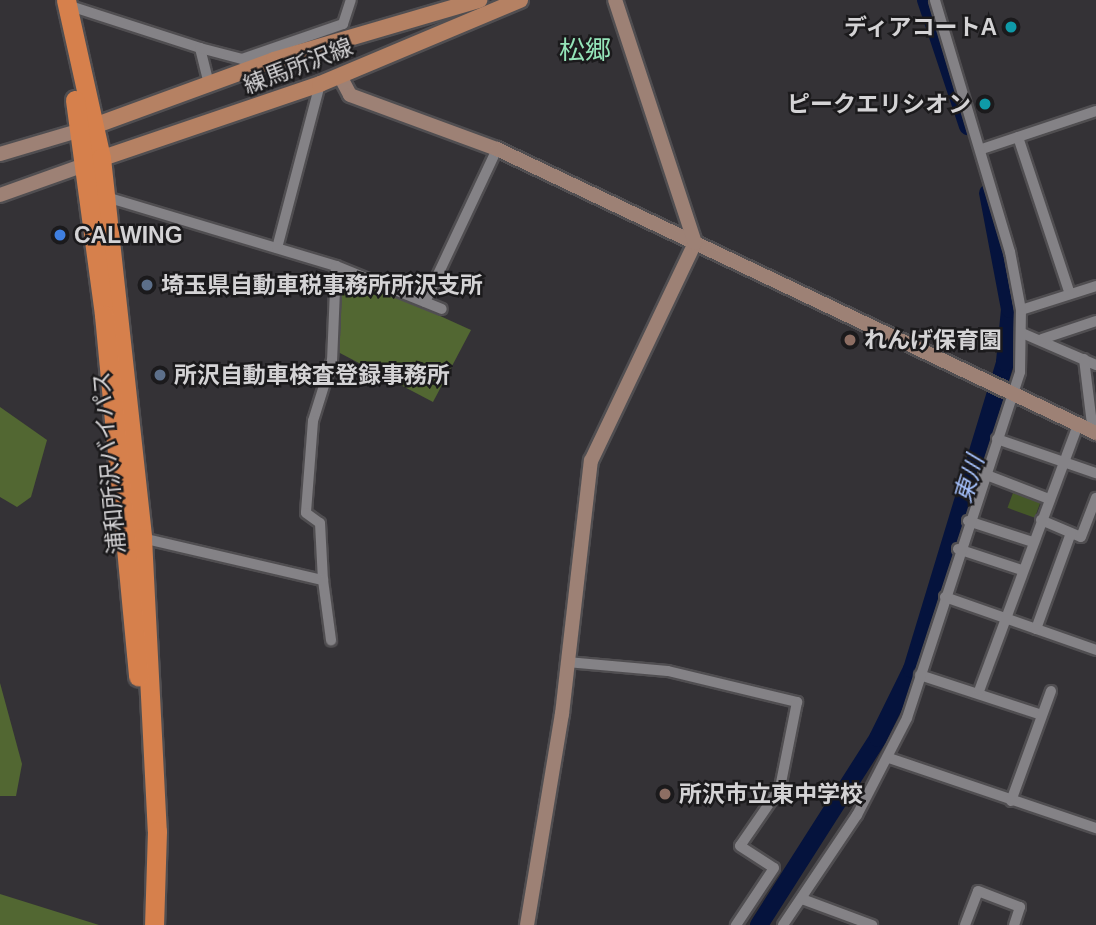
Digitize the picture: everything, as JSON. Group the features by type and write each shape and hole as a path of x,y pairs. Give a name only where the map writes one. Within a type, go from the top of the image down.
{"highway":[{"name":"浦和所沢バイパス","path":"62,2 94,161 139,680 141,925"},
{"name":"浦和所沢バイパス","path":"94,161 106,197 142,537 157,831 154,925"}],"main road":[{"name":"練馬所沢線","path":"88,128 209,83 480,0"},
{"name":"練馬所沢線","path":"94,161 320,84 520,0"}],"street":[{"path":"62,2 200,48 242,59 343,24 351,0"},
{"path":"527,925 567,662 592,461 695,243 615,0"},
{"path":"783,925 802,899 888,758 920,675 958,549 997,439 1011,393 1022,333 1021,310 985,148 935,0"},
{"path":"200,48 209,83"},
{"path":"340,76 350,94 497,149 1094,432"},
{"path":"277,248 320,84"},
{"path":"985,148 1096,111"},
{"path":"0,154 88,128"},
{"path":"1018,137 1070,294"},
{"path":"425,302 497,149"},
{"path":"0,195 94,161"},
{"path":"106,197 336,266 442,309"},
{"path":"331,640 323,580 320,523 306,513 313,421 332,360 336,266"},
{"path":"1021,310 1096,286"},
{"path":"1042,339 1096,321"},
{"path":"1022,333 1042,339 1096,365"},
{"path":"1084,359 1094,432"},
{"path":"979,691 1004,617 1078,425"},
{"path":"997,439 1096,473"},
{"path":"984,474 1049,499"},
{"path":"1041,520 1080,537 1096,498"},
{"path":"968,520 1033,542"},
{"path":"1036,629 1071,533"},
{"path":"142,537 323,580"},
{"path":"958,549 1022,570"},
{"path":"945,597 1096,650"},
{"path":"567,662 668,671 797,702 780,788 740,846 774,868 736,925"},
{"path":"920,675 979,691 1042,715"},
{"path":"1011,801 1051,691"},
{"path":"888,758 1096,828"},
{"path":"965,925 978,891 1020,907 1014,925"},
{"path":"802,899 872,925"}],"green space":[{"path":"341,271 471,330 433,402 338,352"},
{"path":"0,407 47,440 31,497 17,507 0,497"},
{"path":"1014,490 1041,500 1035,518 1008,508"},
{"path":"0,683 22,764 16,796 0,796"},
{"path":"0,894 99,925 0,925"}],"waterway":[{"name":"東川","path":"926,0 968,126"},
{"name":"東川","path":"759,925 878,738 912,669 1005,362 1010,309 988,193"}],"place":[{"name":"ディアコートA","path":"1011,27"},
{"name":"ピークエリシオン","path":"985,104"},
{"name":"CALWING","path":"60,235"},
{"name":"埼玉県自動車税事務所所沢支所","path":"147,285"},
{"name":"れんげ保育園","path":"850,340"},
{"name":"所沢自動車検査登録事務所","path":"160,375"},
{"name":"所沢市立東中学校","path":"665,794"}],"district":[{"name":"松郷","path":"585,51"}]}
